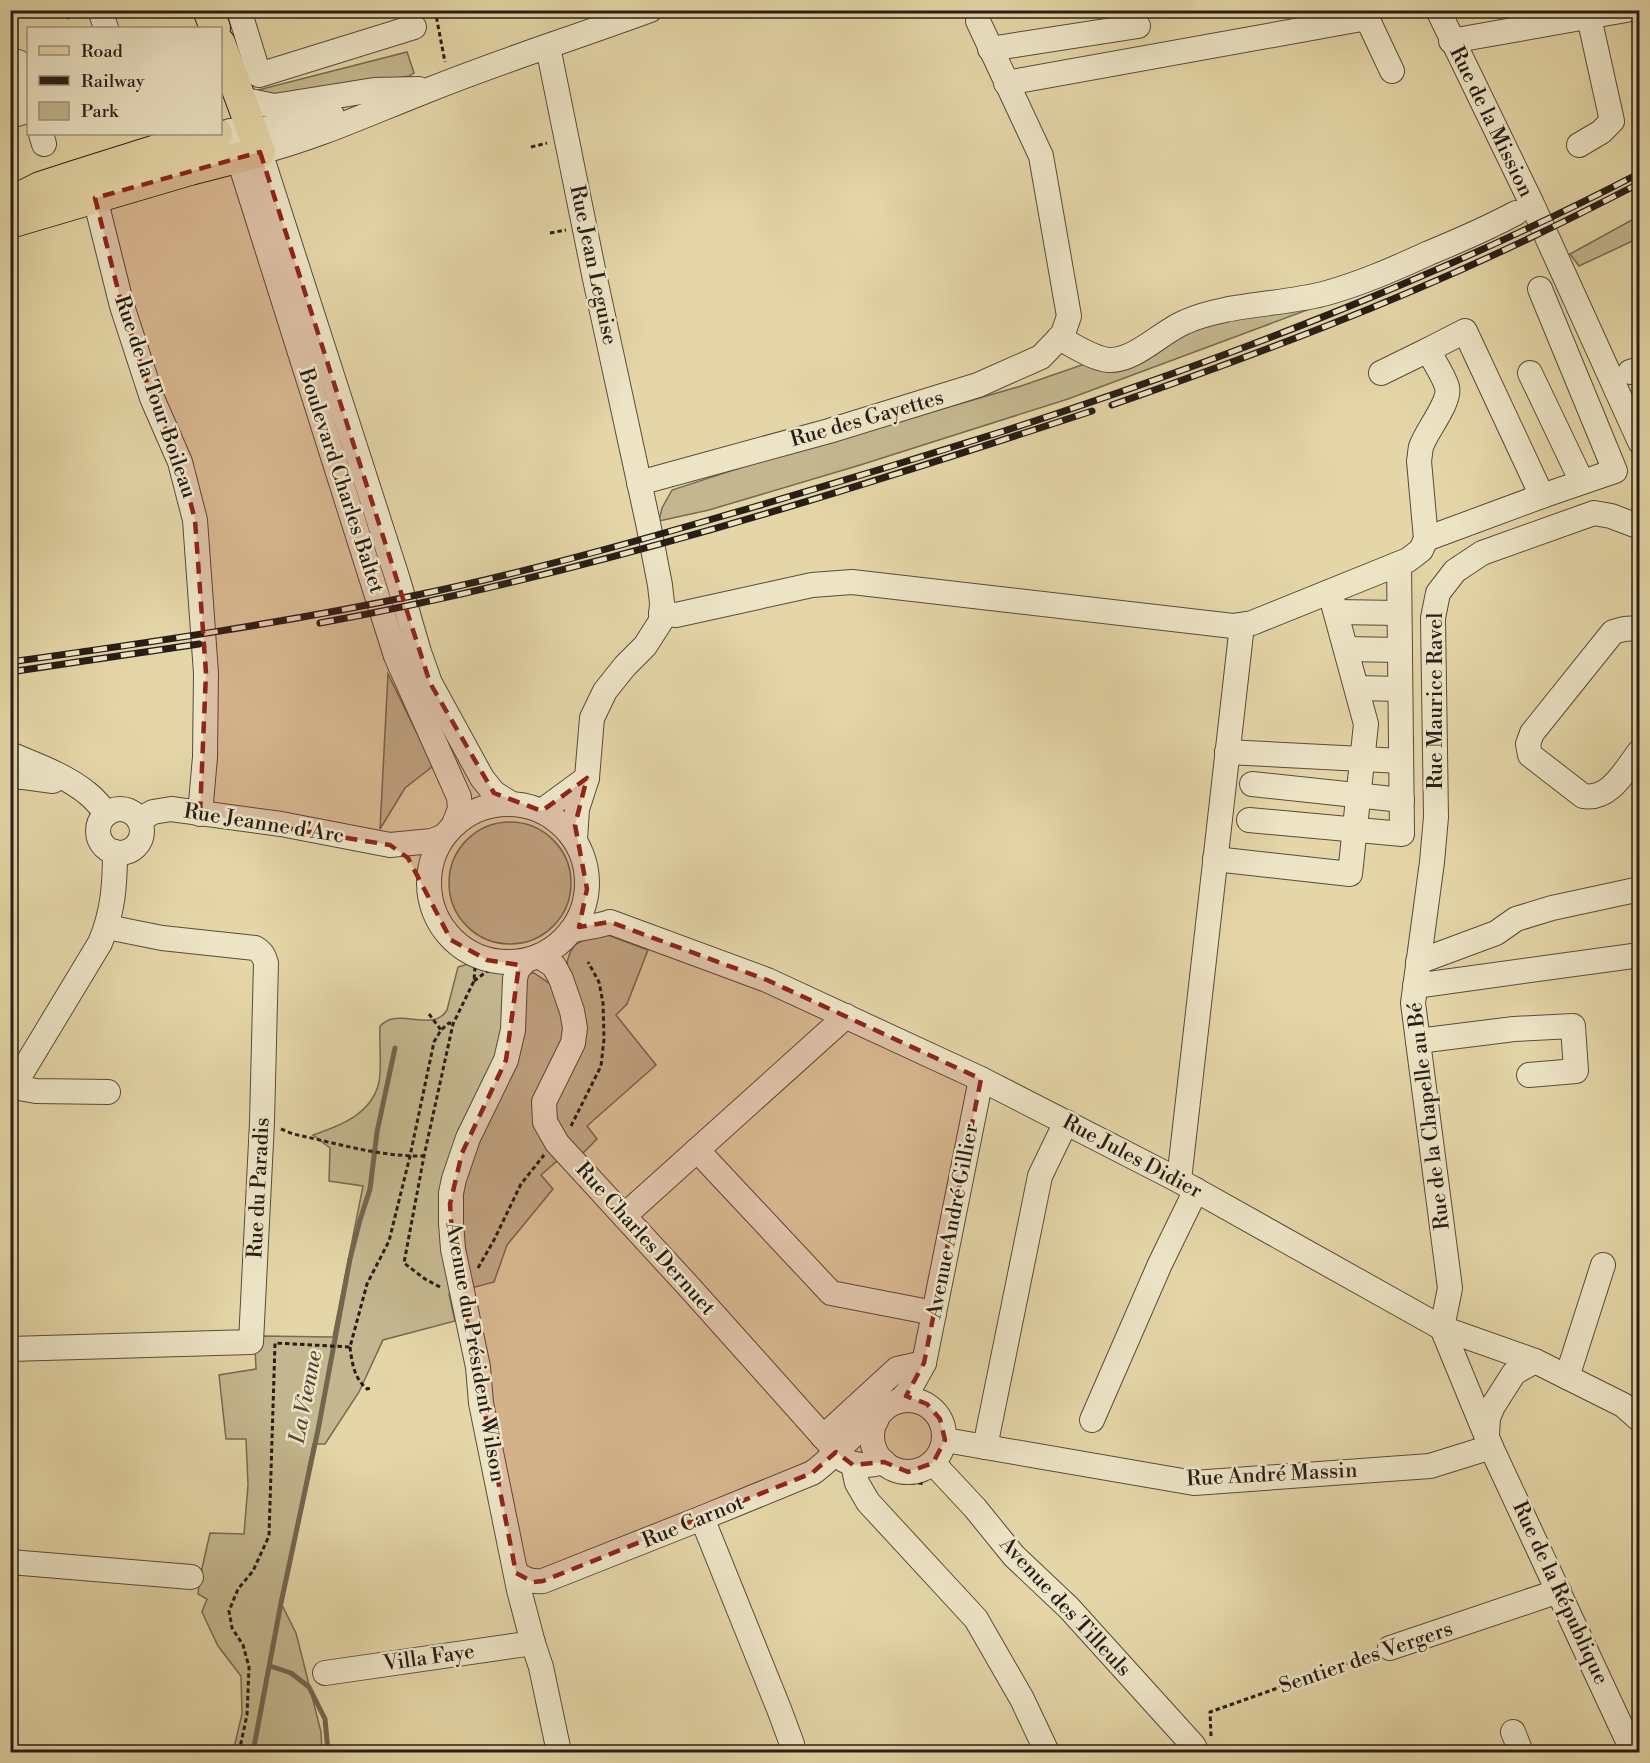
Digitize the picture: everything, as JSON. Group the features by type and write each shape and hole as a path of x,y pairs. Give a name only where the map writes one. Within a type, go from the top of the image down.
{"main road":[{"path":"222,64 231,100 236,139"},
{"path":"10,223 190,170 236,139"},
{"path":"10,202 40,187 188,140 236,139"}],"street":[{"path":"100,10 106,27"},
{"path":"239,10 259,75 414,27"},
{"path":"236,139 279,147 650,10"},
{"name":"Rue des Gayettes","path":"639,483 829,431 978,385 1041,357 1063,334 1069,316 1041,156 978,21 979,10"},
{"name":"Rue de la Mission","path":"1437,10 1545,234 1640,442"},
{"path":"1451,41 1626,10"},
{"path":"1579,145 1601,132 1612,121 1589,17"},
{"path":"1006,83 1367,18 1392,71"},
{"path":"990,49 1138,26"},
{"name":"Rue Jean Leguise","path":"548,47 592,267 639,483"},
{"path":"18,62 27,91"},
{"path":"231,100 274,105 374,90 440,86"},
{"path":"10,116 24,112 27,108"},
{"name":"Boulevard Charles Baltet","path":"236,139 398,580 430,683 482,778 494,793 510,803"},
{"name":"Boulevard Charles Baltet","path":"236,139 396,656 459,797 460,809 448,831"},
{"name":"Rue de la Tour Boileau","path":"95,198 122,306 152,398 180,462 195,520 206,673 205,757 200,814"},
{"path":"1059,338 1097,358 1122,359 1185,322 1231,309 1287,302 1323,294 1368,280 1506,210"},
{"path":"1426,539 1615,471 1540,289"},
{"path":"1381,373 1465,331 1542,496"},
{"path":"661,613 676,615 812,585 852,582 1233,626 1333,602 1408,560 1421,550 1426,539 1419,461 1420,448 1440,413 1447,394 1447,387 1428,350"},
{"path":"1530,373 1582,482"},
{"path":"575,840 577,809 586,778 592,718 605,691 645,646 661,621 660,585 639,483"},
{"name":"Rue Maurice Ravel","path":"1417,974 1436,817 1433,618 1438,593 1455,572 1482,553 1594,513 1611,516 1640,527"},
{"path":"1249,820 1402,834 1399,564"},
{"path":"1333,602 1400,613"},
{"path":"1215,859 1350,874 1366,724 1333,602"},
{"path":"1092,1420 1160,1264 1187,1185 1215,859 1242,625"},
{"path":"1640,628 1624,628 1613,632 1532,733 1528,744 1530,755 1583,796 1590,798 1603,794 1612,787 1640,752"},
{"path":"1346,649 1400,650"},
{"path":"1357,688 1400,689"},
{"path":"1366,724 1401,724"},
{"path":"1227,752 1401,761"},
{"path":"10,754 48,770 88,793 107,814"},
{"path":"10,777 75,785"},
{"path":"542,811 586,778"},
{"path":"1252,784 1402,800"},
{"path":"510,803 526,805 542,811 561,823 575,840 585,863 587,889 582,914 557,946 524,960 487,960 469,953 451,940 440,926 432,909 428,891 433,854 448,831 470,812 490,805 510,803"},
{"path":"118,809 124,810 135,815 139,820 142,834 140,841 129,851 115,852 105,847 99,836 100,824 107,814 118,809"},
{"name":"Rue Jeanne d'Arc","path":"139,820 147,814 171,809 281,824 390,845 432,841 448,831"},
{"path":"390,845 408,858 428,891"},
{"path":"108,1092 12,1089 91,960 107,927 114,892 115,852"},
{"path":"571,931 597,927 610,922 587,889"},
{"path":"1417,974 1496,933 1516,919 1552,908 1640,889"},
{"name":"Rue Jules Didier","path":"610,922 767,980 981,1079 1187,1185 1442,1328 1535,1361 1623,1405 1640,1420"},
{"name":"Rue du Paradis","path":"10,1349 252,1342 262,1122 266,963 260,951 255,948 162,938 107,927"},
{"name":"Rue de la Chapelle au Bé","path":"1442,1328 1450,1288 1413,1003 1417,974 1640,955"},
{"name":"Rue Charles Dernuet","path":"524,960 554,966 573,1011 575,1028 573,1043 544,1102 545,1122 557,1143 837,1451"},
{"name":"Avenue du Président Wilson","path":"524,960 517,970 515,979 513,1030 506,1060 468,1138 454,1179 451,1193 451,1223 453,1249 478,1367 481,1403 523,1607 541,1667 559,1752"},
{"path":"624,1216 846,1016"},
{"path":"1418,1041 1514,1029 1573,1026 1576,1071 1529,1075"},
{"name":"Avenue André Gillier","path":"901,1400 924,1363 981,1079"},
{"path":"985,1447 1040,1176 1066,1122"},
{"path":"697,1150 831,1293 934,1314"},
{"path":"1567,1377 1604,1264"},
{"name":"Rue de la République","path":"1442,1328 1489,1441 1559,1591 1628,1751"},
{"path":"1489,1441 1488,1418 1493,1406 1514,1373 1535,1361"},
{"path":"837,1451 897,1369 924,1363"},
{"name":"Avenue André Gillier","path":"924,1363 934,1410"},
{"path":"901,1400 918,1401 934,1410 944,1429 945,1440 941,1452 933,1462 917,1471 908,1472 891,1467 884,1462 874,1447 873,1430 876,1421 886,1408 901,1400"},
{"path":"837,1451 863,1426 876,1421"},
{"name":"Rue André Massin","path":"945,1440 1194,1483 1430,1466 1489,1441"},
{"path":"837,1451 872,1466 884,1462"},
{"path":"837,1451 868,1502 976,1619 1022,1699 1047,1752"},
{"name":"Rue Carnot","path":"523,1607 530,1591 543,1581 812,1473 825,1464 837,1451"},
{"name":"Avenue des Tilleuls","path":"933,1462 1014,1556 1069,1608 1204,1746"},
{"path":"702,1518 779,1709 793,1752"},
{"path":"10,1562 191,1577"},
{"path":"516,1573 533,1582 543,1581"},
{"name":"Sentier des Vergers","path":"1390,1648 1559,1591"},
{"name":"Villa Faye","path":"325,1673 533,1643"}],"path":[{"path":"435,10 440,86"},
{"path":"67,18 72,16"},
{"path":"531,147 553,141"},
{"path":"550,233 572,229"},
{"path":"469,953 475,967 474,981 451,1024 404,1263 425,1279 446,1290 461,1288 472,1278 494,1240 521,1184 539,1160 570,1128 601,1066 604,1039 603,1003 599,982 588,962"},
{"path":"474,981 486,972 524,960"},
{"path":"429,1014 441,1030"},
{"path":"370,1388 367,1389 361,1384 354,1371 350,1347 367,1284 389,1241 434,1042 441,1030 451,1024"},
{"path":"262,1122 293,1134 367,1150 424,1156"},
{"path":"239,1752 247,1714 249,1667 243,1645 232,1628 229,1611 238,1589 253,1571 269,1536 275,1343 350,1347"},
{"name":"Sentier des Vergers","path":"1204,1746 1210,1712 1390,1648"}],"highlighted area":[{"path":"260,152 430,683 494,793 542,811 587,778 575,825 587,889 579,927 610,922 767,980 981,1079 924,1363 906,1396 927,1404 940,1419 945,1440 933,1463 908,1472 884,1462 853,1465 836,1452 812,1473 543,1581 533,1582 516,1573 453,1249 450,1204 462,1153 506,1060 519,965 487,960 451,940 408,858 390,845 200,814 206,673 195,520 180,462 152,398 122,306 95,198"}],"green space":[{"path":"407,52 414,73 409,76 278,97 259,95 258,90"},
{"path":"1639,216 1639,238 1579,266 1570,254"},
{"path":"1334,300 1068,399 857,466 709,510 659,521 662,508 672,490 761,461 1021,386 1183,330"},
{"path":"388,674 433,766 405,788 380,829"},
{"path":"510,822 533,827 544,832 553,840 561,849 566,860 571,883 566,906 561,917 553,926 544,934 533,939 510,944 487,939 476,934 467,926 459,917 454,906 449,883 454,860 459,849 467,840 476,832 487,827"},
{"path":"608,935 648,950 627,1004 616,1015 656,1065 587,1126 597,1139 581,1155 557,1161 541,1175 553,1189 507,1245 494,1282 449,1294 455,1321 383,1340 359,1392 325,1444 313,1444 281,1603 296,1633 321,1732 322,1752 233,1752 242,1714 241,1676 218,1646 202,1612 207,1599 198,1594 210,1533 244,1534 248,1485 246,1439 226,1439 219,1375 256,1369 255,1348 262,1336 333,1337 363,1186 329,1181 330,1148 313,1135 344,1123 370,1103 380,1076 380,1026 392,1019 430,1020 442,1016 447,1010 458,967 468,964 501,972 534,973 549,983 566,971 573,947 584,940"}],"waterway":[{"name":"La Vienne","path":"253,1752 350,1259 370,1189 377,1132 395,1048"},
{"path":"270,1666 291,1673 309,1687 325,1719 328,1752"}],"railway":[{"path":"10,662 265,623 455,587 605,550 825,486 1086,404 1247,346 1485,248 1640,173"},
{"path":"1112,405 1219,367 1378,305 1482,260 1640,183"},
{"path":"320,623 418,604 613,557 805,502 1092,411"},
{"path":"10,672 199,644"}]}
